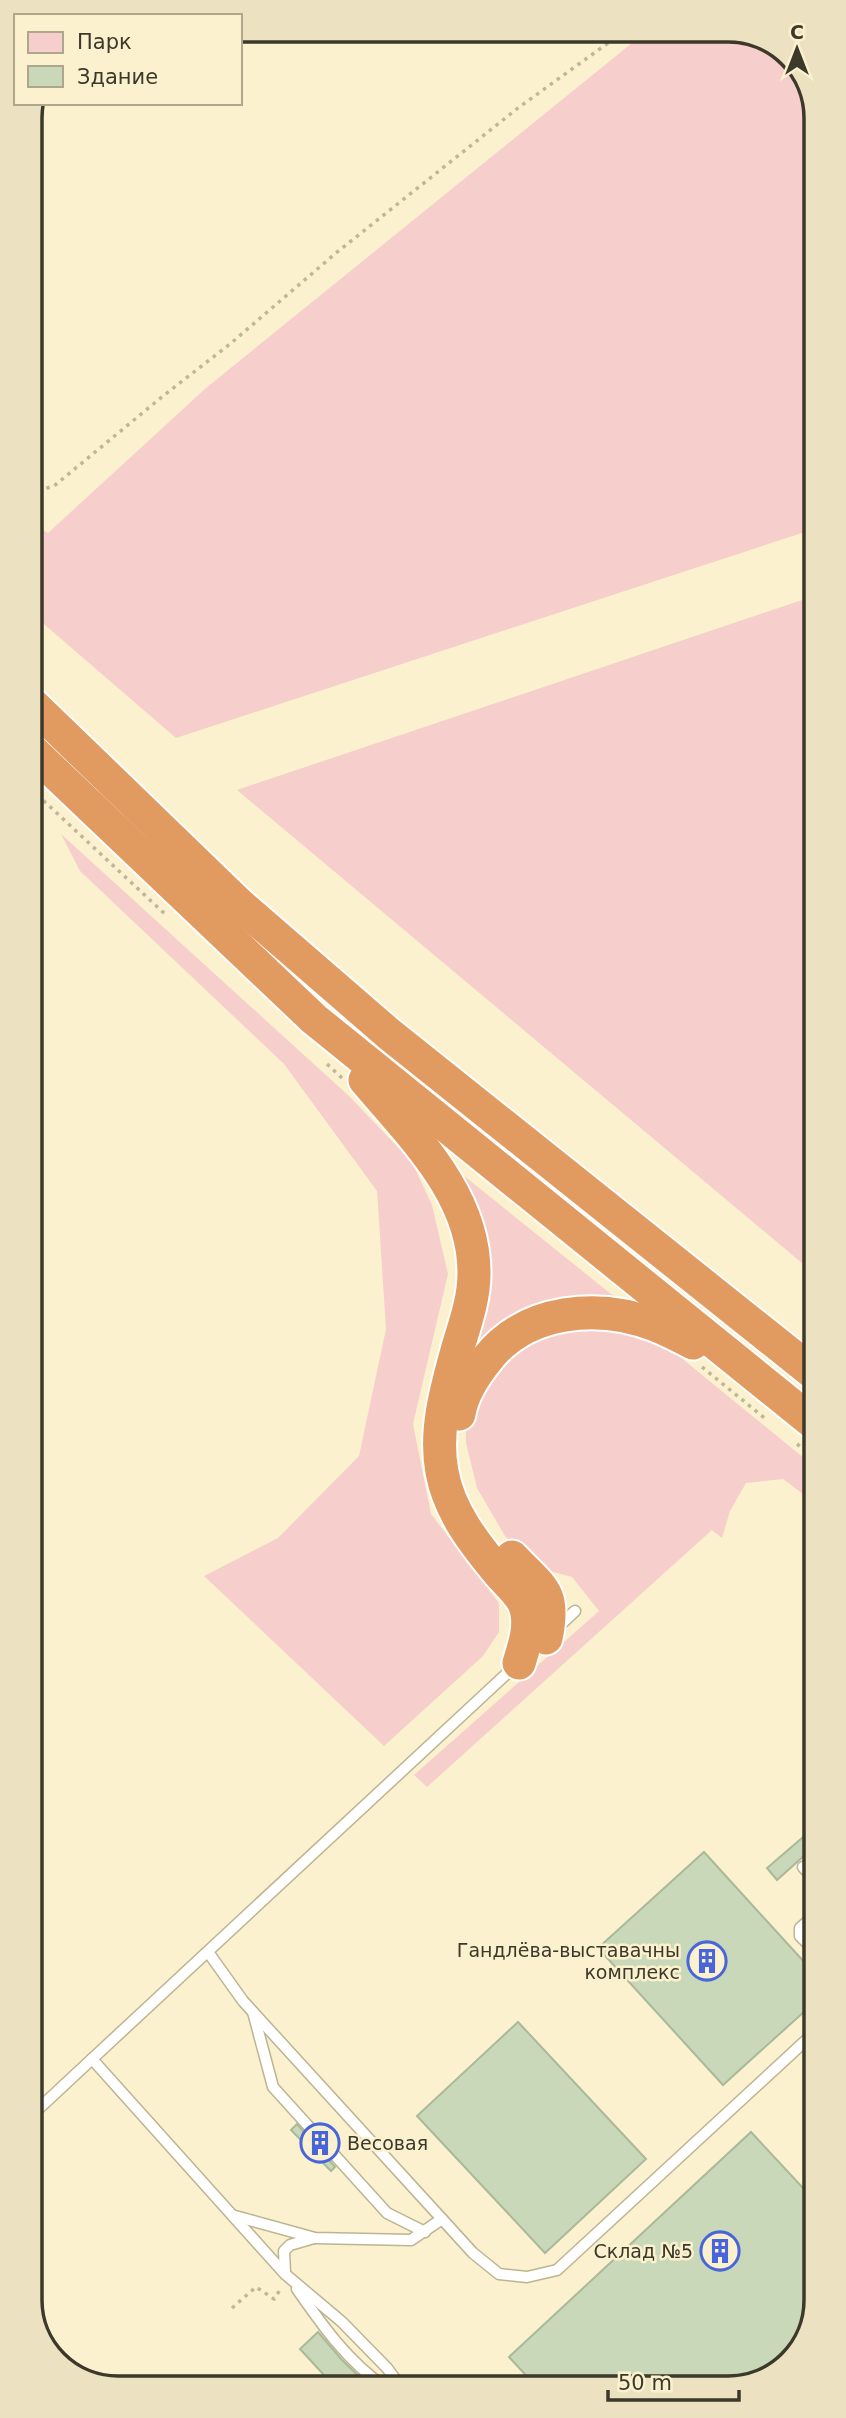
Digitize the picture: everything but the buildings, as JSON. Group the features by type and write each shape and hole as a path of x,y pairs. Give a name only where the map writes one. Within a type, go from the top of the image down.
{"highway":[{"path":"42,713 239,904 389,1034 804,1365"},
{"path":"42,760 314,1019 804,1415"},
{"path":"314,1019 442,1173 461,1210 472,1247 474,1276 468,1312 441,1418 439,1446 442,1473 450,1501 464,1525 483,1554 524,1603 528,1632 519,1663"},
{"path":"547,1638 551,1615 547,1593 487,1528 459,1466 456,1437 460,1404 474,1375 492,1353 515,1334 546,1318 578,1312 614,1314 653,1324 743,1367"}],"lane":[{"path":"42,2106 575,1611"},
{"path":"804,1924 800,1928 800,1936 804,1940"},
{"path":"208,1952 253,2011 473,2253 499,2274 527,2277 557,2270 804,2042"},
{"path":"253,2011 273,2087 387,2213 425,2232"},
{"path":"92,2059 287,2275 328,2334 369,2376"},
{"path":"234,2216 315,2238 411,2240 442,2219"},
{"path":"315,2238 290,2245 284,2251 287,2275 342,2322 393,2376"}],"path":[{"path":"42,490 54,486 230,344 347,244 517,108 609,42"},
{"path":"42,799 165,915"},
{"path":"326,1063 346,1082"},
{"path":"232,2308 256,2287 274,2299 287,2275"}],"green space":[{"path":"633,42 743,43 762,50 762,84 796,84 804,118 804,532 176,738 42,622 42,529 48,533 206,388"},
{"path":"804,599 804,1265 237,790"},
{"path":"61,834 349,1096 412,1162 432,1205 448,1274 413,1424 431,1514 499,1603 499,1632 483,1656 384,1746 204,1576 278,1538 359,1456 386,1329 377,1191 284,1064 80,871"},
{"path":"458,1171 616,1298 578,1297 461,1387"},
{"path":"542,1328 629,1329 674,1352 804,1458 804,1495 783,1479 746,1483 730,1511 722,1538 712,1530 427,1787 414,1775 599,1611 572,1577 546,1570 505,1536 477,1488 466,1443 466,1409 481,1379"}],"place":[{"name":"Гандлёва-выставачны комплекс","path":"707,1961"},
{"name":"Весовая","path":"320,2143"},
{"name":"Склад №5","path":"720,2251"}]}
